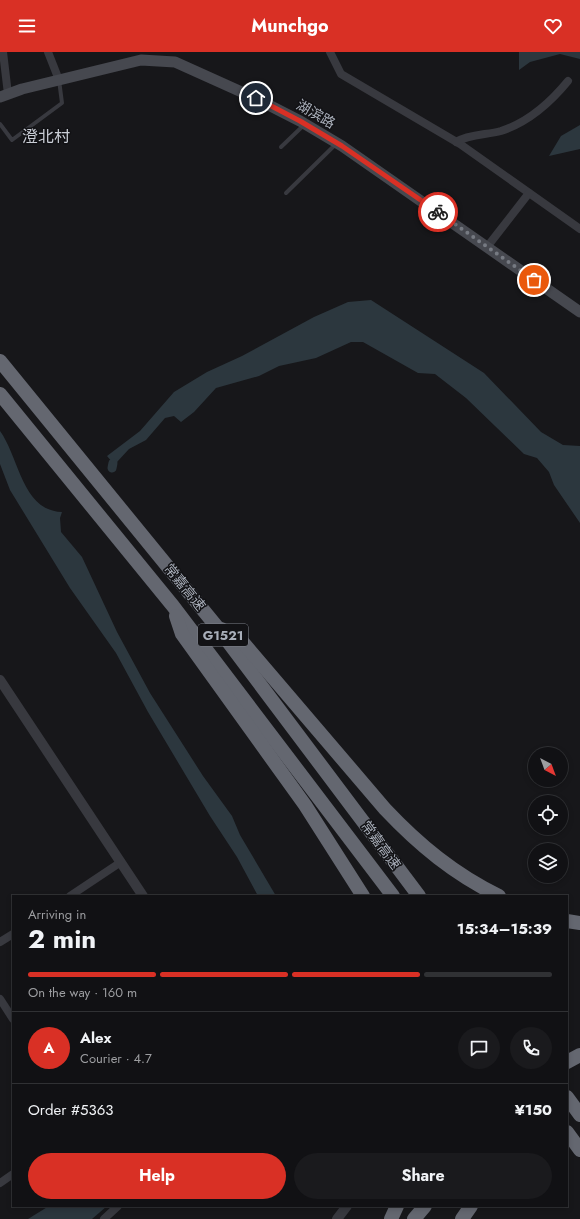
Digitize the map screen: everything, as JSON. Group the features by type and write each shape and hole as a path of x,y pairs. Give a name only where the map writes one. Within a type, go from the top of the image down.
{"highway":[{"name":"常嘉高速","path":"0,361 217,627 418,895"},
{"name":"常嘉高速","path":"0,394 173,606 393,895"},
{"path":"173,606 182,634 305,806 362,895"},
{"path":"217,627 240,639 385,809 407,832 447,865 497,895"},
{"path":"568,921 580,923"},
{"path":"568,1061 580,1055"},
{"path":"568,1098 580,1115"},
{"path":"568,1108 580,1102"},
{"path":"568,1133 580,1150"},
{"path":"390,1219 396,1207"},
{"path":"414,1219 423,1207"},
{"path":"462,1219 470,1207"}],"main road":[{"name":"湖滨路","path":"4,96 22,89 141,60 175,62 206,74 305,124 337,143 580,312"}],"street":[{"path":"3,52 4,96"},
{"path":"48,52 59,80"},
{"path":"330,52 341,74 456,142 580,229"},
{"path":"456,142 463,138 502,131 524,121 555,97 568,81"},
{"path":"487,247 529,193"},
{"path":"0,680 142,895"},
{"path":"72,895 121,862"},
{"path":"0,942 12,935"},
{"path":"0,999 12,1017"},
{"path":"0,1183 12,1175"},
{"path":"104,1219 117,1207"},
{"path":"336,1219 346,1207"}],"lane":[{"path":"0,124 12,140 62,103 59,80"},
{"path":"281,147 305,124"},
{"path":"286,193 337,143"}],"shaded area":[{"path":"519,52 580,52 580,59 560,54 530,62 519,70"},
{"path":"580,125 580,149 549,156 561,136"},
{"path":"371,300 484,373 541,432 563,445 580,446 580,523 554,485 549,472 537,458 524,454 466,398 435,374 418,373 363,342 351,342 316,358 279,366 259,376 216,388 194,412 181,422 174,416 165,418 146,440 129,449 117,462 113,463 107,456 140,431 174,392 207,372 242,356 314,317 348,302"},
{"path":"0,431 30,493 38,503 49,509 62,512 60,518 61,532 82,557 117,632 150,693 203,776 232,816 240,835 275,895 257,895 237,857 210,816 148,712 116,653 70,588 10,490 0,464"},
{"path":"47,1207 106,1207 92,1219 28,1219"}],"waterway":[{"path":"112,468 113,463"}],"way so far":[{"path":"438,212 534,280"}],"district":[{"name":"澄北村","path":"46,136"}],"route":[{"path":"256,98 300,121 342,146 438,212"}]}
